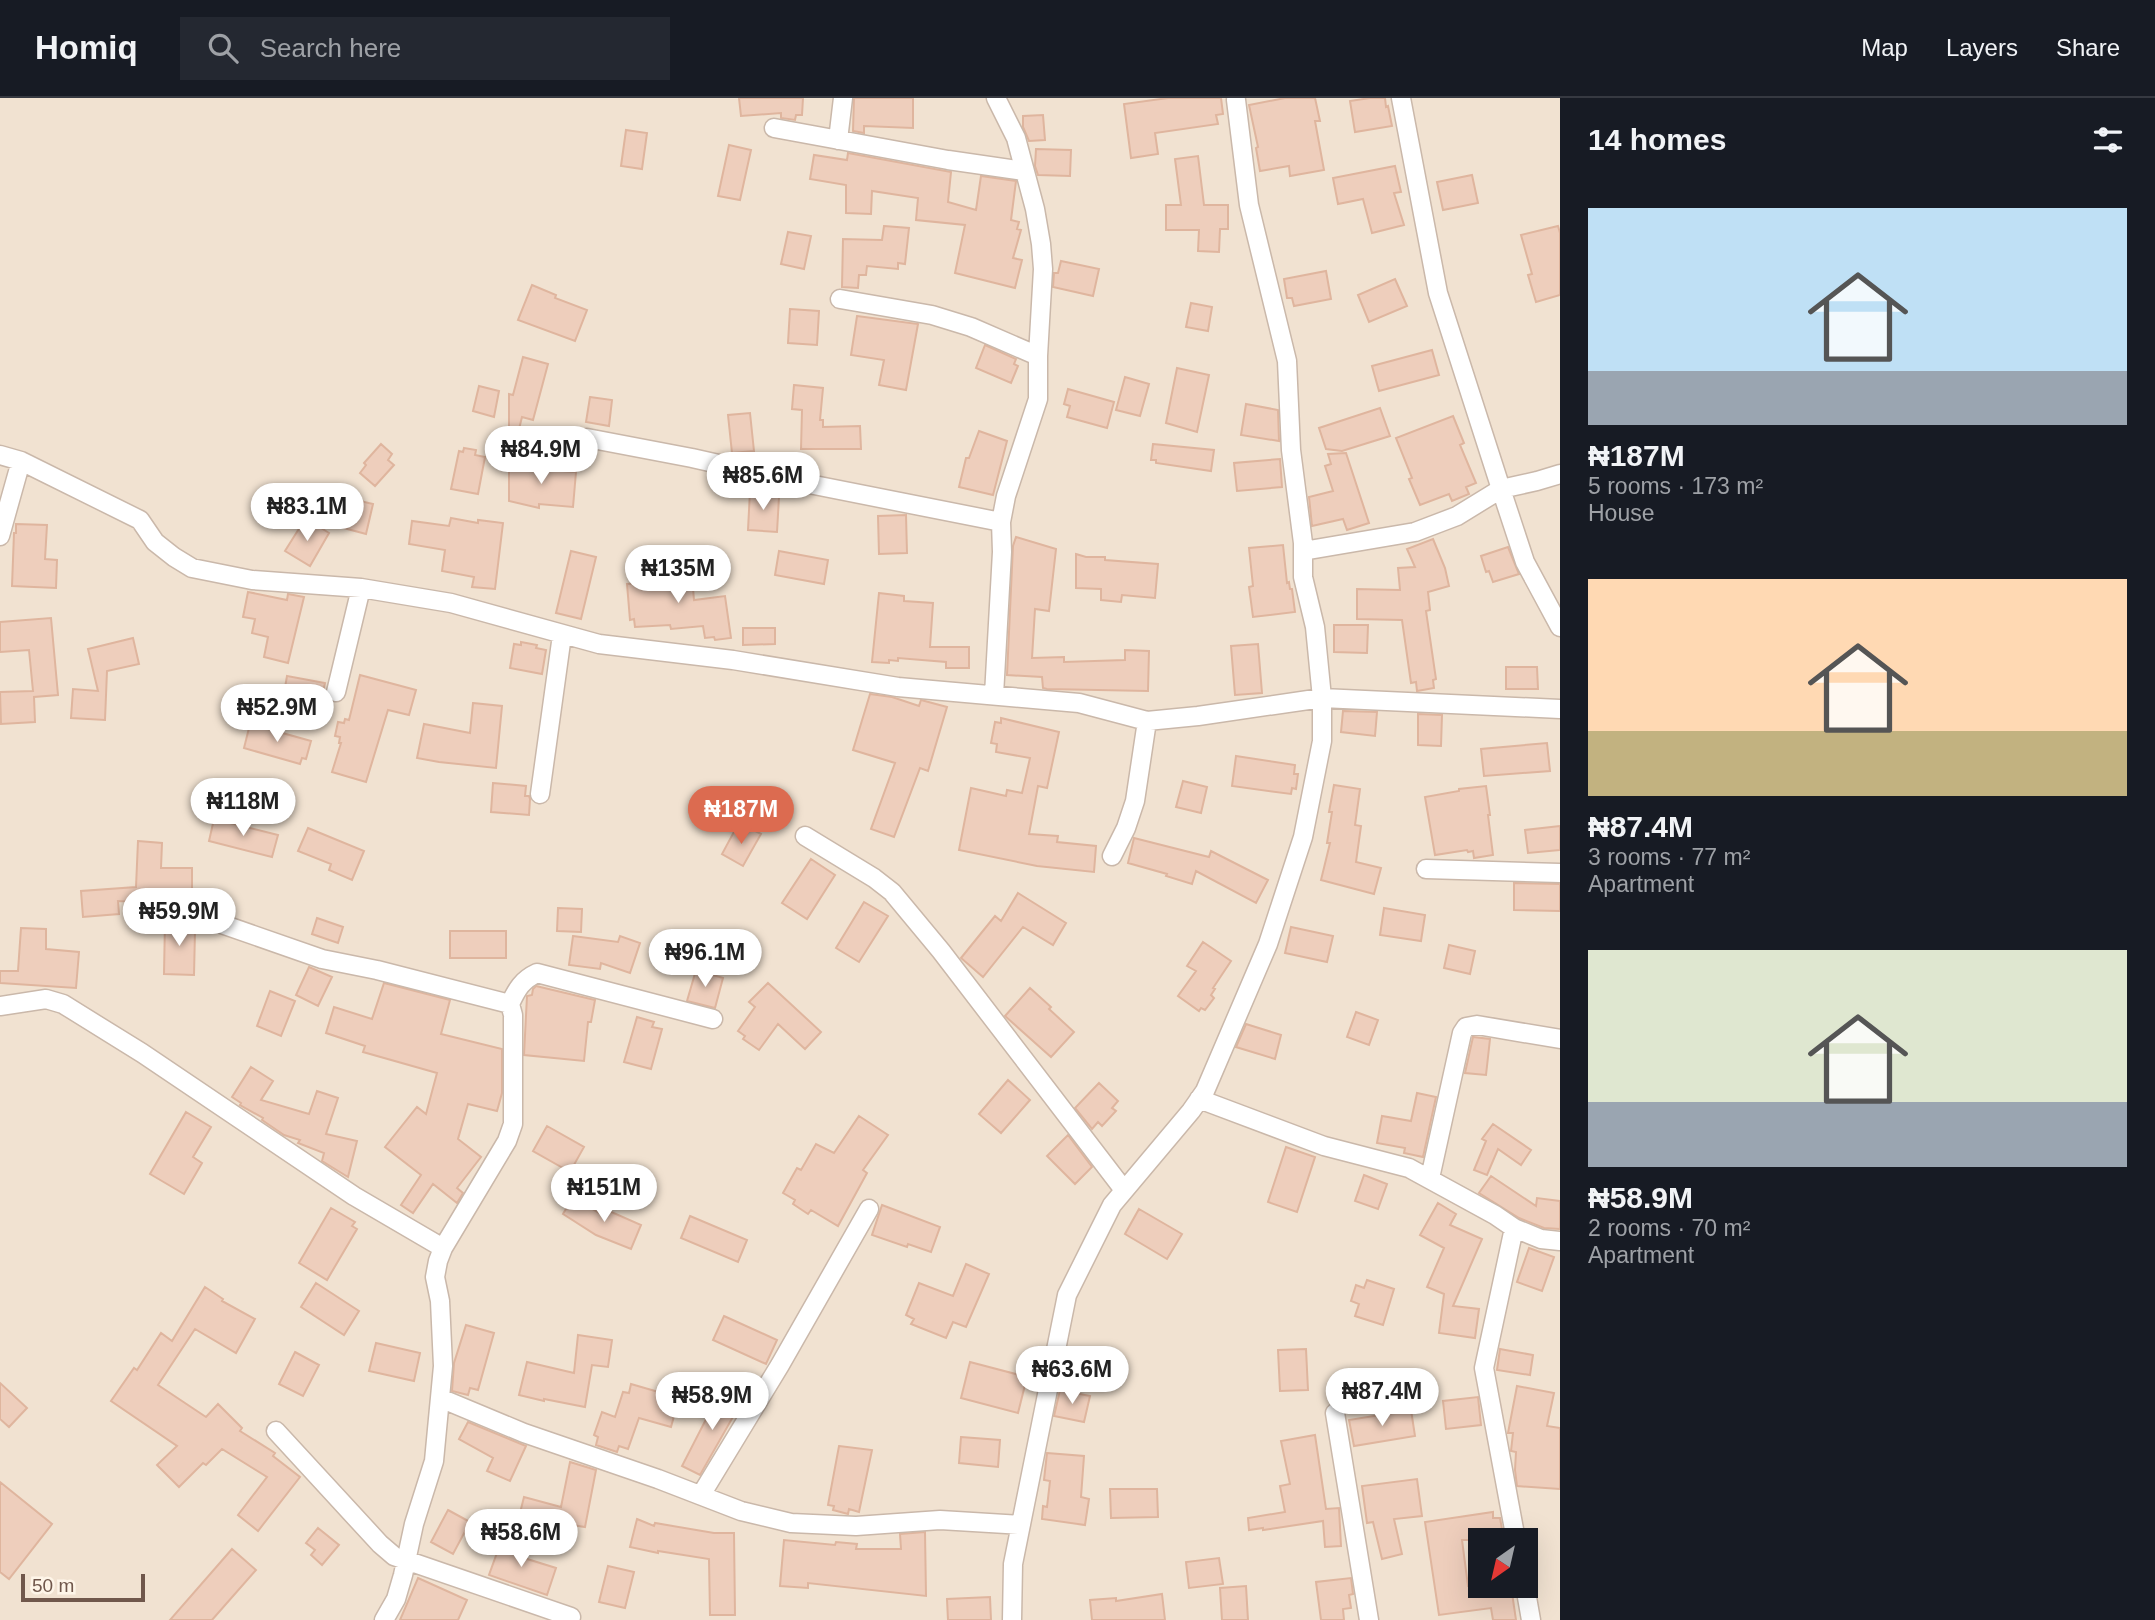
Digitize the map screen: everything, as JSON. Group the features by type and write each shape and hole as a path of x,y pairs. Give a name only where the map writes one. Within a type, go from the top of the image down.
{"street":[{"path":"838,140 843,98"},
{"path":"994,695 1002,552 1000,522 1038,399 1042,256 1035,208 1016,138 996,98"},
{"path":"1401,98 1438,293 1525,562 1560,627"},
{"path":"1012,1620 1013,1564 1067,1295 1112,1205 1205,1091 1268,944 1303,837 1322,741 1322,698 1315,627 1303,577 1300,508 1292,450 1287,361 1249,205 1236,100"},
{"path":"774,128 1024,171"},
{"path":"840,299 932,315 971,327 1038,356"},
{"path":"587,438 1000,522"},
{"path":"0,455 21,461 140,520 155,542 192,568 252,580 361,588 451,603 599,644 733,660 898,687 1079,703 1147,721 1322,698 1560,709"},
{"path":"0,536 21,461"},
{"path":"1303,551 1415,532 1457,516 1502,489 1560,474"},
{"path":"336,692 361,588"},
{"path":"540,793 562,635"},
{"path":"1112,856 1126,828 1135,801 1147,721"},
{"path":"805,836 892,892 958,972 1124,1191"},
{"path":"1426,869 1560,873"},
{"path":"213,921 322,959 377,970 510,1004"},
{"path":"384,1620 396,1599 414,1524 434,1461 443,1366 440,1301 435,1277 438,1261 443,1248 507,1141 513,1124 513,1016 510,1004 519,985 537,973 713,1019"},
{"path":"0,1006 46,999 63,1004 142,1053 354,1196 443,1248"},
{"path":"1430,1178 1462,1033 1466,1027 1477,1025 1560,1039"},
{"path":"1199,1099 1324,1146 1409,1168 1495,1214 1514,1228 1541,1239 1560,1241"},
{"path":"701,1495 780,1365 869,1209"},
{"path":"1514,1228 1484,1368 1514,1528"},
{"path":"440,1398 524,1433 741,1511 791,1523 856,1526 940,1520 1021,1525"},
{"path":"1335,1413 1368,1620"},
{"path":"276,1431 394,1556 571,1617"},
{"path":"1526,1598 1531,1620"}],"shaded area":[{"path":"0,98 1560,98 1560,1620 0,1620"}],"building":[{"path":"739,98 803,98 802,115 796,115 795,120 781,118 781,113 741,116"},
{"path":"854,98 913,98 913,128 864,126 864,133 853,131"},
{"path":"1168,98 1221,98 1223,114 1216,115 1218,124 1155,133 1158,154 1131,158 1124,104"},
{"path":"1285,98 1315,98 1320,121 1315,121 1324,170 1290,176 1289,166 1260,171 1249,105"},
{"path":"1385,98 1392,126 1355,132 1350,101"},
{"path":"1043,115 1045,140 1029,141 1023,127 1023,116"},
{"path":"626,130 647,133 642,169 621,166"},
{"path":"729,145 751,150 740,200 718,196"},
{"path":"1036,149 1071,150 1070,176 1038,175 1035,166"},
{"path":"848,153 951,172 948,202 976,210 981,176 1016,181 1011,220 1019,222 1017,229 1021,230 1013,258 1022,260 1015,288 955,273 965,225 916,220 918,198 872,191 871,214 846,213 846,185 810,179 814,155 847,160"},
{"path":"1198,156 1204,205 1228,205 1228,229 1220,229 1219,252 1198,251 1199,230 1166,230 1166,205 1181,205 1175,159"},
{"path":"1395,166 1401,192 1394,193 1404,225 1372,233 1363,199 1338,204 1333,178"},
{"path":"1472,175 1478,203 1443,210 1437,182"},
{"path":"884,226 909,228 905,264 898,263 898,269 867,266 866,275 859,275 858,288 842,287 843,239 882,240"},
{"path":"1558,226 1560,295 1536,302 1528,275 1532,274 1521,235"},
{"path":"788,232 811,236 804,269 781,264"},
{"path":"1061,261 1099,269 1093,296 1053,287 1054,273 1058,273"},
{"path":"1326,271 1331,299 1294,306 1292,298 1287,298 1284,279"},
{"path":"1395,279 1407,306 1369,322 1358,295"},
{"path":"532,285 556,295 555,298 587,310 575,341 518,320"},
{"path":"1191,303 1212,307 1208,331 1186,327"},
{"path":"790,309 819,311 817,345 788,343"},
{"path":"857,316 918,324 906,390 879,385 884,360 851,355"},
{"path":"985,345 1016,359 1014,364 1018,366 1011,383 976,368"},
{"path":"1432,350 1439,375 1379,391 1372,366"},
{"path":"523,357 548,364 533,420 522,417 514,449 509,449 509,394 513,395"},
{"path":"1177,368 1209,375 1197,432 1166,423"},
{"path":"1125,377 1149,384 1140,416 1116,410"},
{"path":"794,385 823,388 820,420 823,420 823,427 860,426 861,449 801,449 802,410 792,409"},
{"path":"479,386 499,391 494,417 473,411"},
{"path":"1068,389 1114,402 1107,428 1067,417 1070,406 1064,404"},
{"path":"590,397 612,400 609,426 586,422"},
{"path":"1246,404 1278,410 1279,441 1241,435"},
{"path":"1380,408 1390,436 1342,451 1326,449 1319,428"},
{"path":"750,413 754,451 732,453 728,415"},
{"path":"1453,416 1464,443 1460,445 1476,483 1466,487 1469,494 1452,501 1449,494 1420,505 1396,438"},
{"path":"979,431 1007,441 993,495 959,487 966,458 969,458"},
{"path":"381,444 392,454 388,460 394,465 375,486 360,473 366,465 364,463"},
{"path":"1153,444 1214,450 1211,471 1156,463 1156,460 1151,460"},
{"path":"464,448 476,450 475,455 485,457 478,494 451,489 459,451 463,452"},
{"path":"1346,453 1369,523 1347,530 1343,519 1312,526 1309,497 1333,491 1325,466 1331,464 1328,454"},
{"path":"1280,459 1282,487 1237,491 1234,463"},
{"path":"509,465 535,465 535,469 576,472 573,507 539,504 539,508 509,501"},
{"path":"750,491 779,497 777,532 748,530"},
{"path":"343,497 373,504 366,534 336,526"},
{"path":"906,515 907,553 879,554 878,516"},
{"path":"451,518 478,523 478,520 503,523 495,589 472,587 474,577 442,571 445,550 409,544 412,521 449,526"},
{"path":"310,521 329,533 310,566 285,551 300,527 305,530"},
{"path":"16,524 47,525 45,559 57,560 56,588 12,586"},
{"path":"1016,537 1056,549 1049,611 1035,609 1032,658 1064,657 1064,662 1125,660 1125,650 1149,651 1148,691 1047,689 1043,688 1042,677 1007,675 1013,546"},
{"path":"1433,539 1449,586 1428,592 1430,610 1426,611 1436,679 1433,680 1434,688 1417,691 1416,682 1411,683 1402,620 1357,619 1357,589 1400,590 1398,568 1415,567 1407,549"},
{"path":"1283,545 1287,583 1289,582 1292,589 1295,612 1253,617 1249,587 1253,586 1249,548"},
{"path":"1508,547 1519,574 1493,582 1489,571 1486,572 1481,556"},
{"path":"571,551 596,557 581,619 556,613"},
{"path":"779,551 828,560 824,584 775,575"},
{"path":"1076,554 1105,557 1105,560 1158,564 1155,598 1122,595 1121,602 1101,600 1101,589 1076,588"},
{"path":"691,564 694,600 725,596 731,638 705,638 703,626 671,629 670,625 635,627 634,619 630,620 627,584 666,582 664,566"},
{"path":"248,592 287,600 288,594 304,597 288,663 264,657 268,637 252,633 255,619 243,617"},
{"path":"879,593 904,596 904,601 933,603 930,647 969,647 969,668 946,668 946,662 898,658 898,661 889,660 889,663 872,662"},
{"path":"51,618 58,695 34,697 35,722 1,724 0,692 33,691 29,650 0,652 0,622"},
{"path":"1334,625 1368,625 1367,653 1334,652"},
{"path":"743,628 775,628 775,644 743,645"},
{"path":"133,638 139,664 107,671 105,720 71,718 73,689 98,691 88,649"},
{"path":"521,642 546,650 542,674 510,668 514,644 521,645"},
{"path":"1258,644 1262,693 1235,695 1231,646"},
{"path":"1506,667 1537,667 1538,689 1506,689"},
{"path":"360,675 416,690 409,715 388,710 366,782 332,772 341,743 340,737 335,736 338,722 349,720"},
{"path":"287,676 325,683 320,706 283,699"},
{"path":"870,694 892,697 919,706 921,700 947,707 928,771 920,768 894,837 871,829 895,763 853,750"},
{"path":"473,703 502,706 496,768 417,758 424,724 470,733"},
{"path":"1343,711 1377,712 1375,736 1341,732"},
{"path":"1418,714 1442,715 1441,746 1418,745"},
{"path":"1001,718 1059,732 1047,788 1038,786 1029,834 1058,836 1057,842 1096,846 1094,872 1037,866 959,850 971,788 1006,796 1007,790 1022,793 1030,758 996,752 997,744 991,743 995,722 1001,723"},
{"path":"250,724 311,741 306,759 302,758 300,764 244,748"},
{"path":"1547,743 1550,771 1484,776 1481,749"},
{"path":"1236,756 1295,765 1294,774 1298,774 1296,789 1292,788 1291,794 1232,786"},
{"path":"1183,781 1207,787 1201,813 1176,807"},
{"path":"493,783 526,786 525,796 530,799 529,815 491,812"},
{"path":"1334,785 1360,789 1355,825 1361,826 1356,862 1381,868 1374,894 1321,880 1330,843 1327,843 1332,812 1329,812"},
{"path":"1486,786 1493,855 1474,858 1473,851 1467,850 1435,855 1425,797"},
{"path":"214,819 278,835 272,857 209,841"},
{"path":"1560,826 1560,850 1528,853 1525,830"},
{"path":"308,828 364,851 352,880 329,870 331,864 298,851"},
{"path":"736,828 747,834 750,828 761,834 743,866 722,854"},
{"path":"1134,838 1209,857 1211,851 1268,880 1256,903 1196,871 1192,884 1166,876 1167,874 1128,863"},
{"path":"138,841 162,843 161,868 192,868 192,896 174,896 173,904 118,901 119,914 83,917 81,891 136,887"},
{"path":"811,859 835,875 807,919 782,903"},
{"path":"1514,883 1560,884 1560,911 1514,910"},
{"path":"1018,893 1066,923 1053,945 1023,927 983,977 961,958 995,916 1001,921"},
{"path":"864,902 888,916 859,962 836,948"},
{"path":"558,908 582,909 581,932 557,931"},
{"path":"1384,908 1425,915 1421,941 1380,935"},
{"path":"317,918 343,927 338,943 312,934"},
{"path":"165,921 191,921 191,931 195,931 194,975 164,974"},
{"path":"1291,927 1333,936 1327,962 1285,953"},
{"path":"21,928 46,929 46,949 79,952 76,988 0,983 0,971 18,971"},
{"path":"450,931 506,931 506,958 450,958"},
{"path":"573,936 618,942 620,936 640,943 630,973 601,963 600,969 569,965"},
{"path":"1203,942 1231,961 1213,988 1215,989 1211,995 1214,998 1205,1010 1201,1008 1199,1011 1178,996 1196,971 1187,966"},
{"path":"1449,945 1475,951 1470,974 1444,968"},
{"path":"309,967 332,977 318,1006 296,995"},
{"path":"696,970 723,978 715,1008 687,1001"},
{"path":"384,983 450,1000 441,1034 502,1049 502,1093 497,1111 468,1104 458,1139 481,1157 457,1188 463,1193 457,1203 433,1184 413,1213 401,1205 421,1175 385,1147 417,1107 426,1114 437,1073 363,1052 365,1046 326,1033 334,1007 372,1019"},
{"path":"768,983 821,1032 805,1049 778,1024 759,1050 743,1039 745,1036 738,1031 755,1007 749,1002"},
{"path":"536,986 595,1000 591,1022 588,1022 584,1061 524,1055 527,996 532,995"},
{"path":"1030,988 1074,1032 1051,1057 1005,1016"},
{"path":"270,991 295,1001 281,1036 257,1026"},
{"path":"1356,1012 1378,1020 1369,1045 1347,1037"},
{"path":"637,1017 654,1022 652,1027 662,1029 651,1069 624,1062"},
{"path":"1246,1024 1281,1035 1275,1059 1236,1047"},
{"path":"1473,1037 1490,1039 1486,1075 1465,1073"},
{"path":"251,1067 273,1081 261,1100 309,1114 317,1091 338,1098 326,1134 357,1141 348,1177 322,1161 324,1153 284,1135 232,1097"},
{"path":"1008,1080 1030,1100 1001,1133 979,1114"},
{"path":"1099,1083 1118,1101 1112,1108 1116,1111 1102,1126 1098,1122 1092,1129 1075,1108"},
{"path":"1417,1093 1436,1097 1423,1157 1404,1153 1405,1148 1377,1143 1382,1116 1411,1121"},
{"path":"186,1112 211,1127 193,1157 202,1163 184,1194 150,1174"},
{"path":"859,1116 888,1135 863,1170 867,1173 838,1226 811,1210 808,1214 793,1204 795,1200 783,1193 797,1168 801,1170 816,1144 834,1153"},
{"path":"1493,1124 1531,1150 1521,1165 1498,1149 1487,1175 1474,1170 1486,1141 1482,1139"},
{"path":"547,1126 584,1147 570,1172 533,1151"},
{"path":"1068,1135 1092,1167 1075,1184 1047,1156"},
{"path":"1286,1147 1315,1157 1297,1212 1268,1202"},
{"path":"1364,1175 1387,1184 1378,1209 1355,1201"},
{"path":"1491,1176 1536,1206 1537,1198 1560,1201 1560,1229 1544,1228 1519,1218 1479,1193"},
{"path":"573,1197 604,1216 607,1210 641,1225 631,1249 596,1235 563,1214"},
{"path":"1438,1203 1456,1214 1450,1225 1482,1239 1453,1306 1479,1309 1475,1338 1439,1333 1444,1294 1427,1287 1444,1248 1420,1235"},
{"path":"882,1205 940,1227 931,1252 872,1235"},
{"path":"331,1208 355,1222 352,1226 357,1229 327,1280 299,1263"},
{"path":"1139,1209 1182,1234 1167,1259 1125,1234"},
{"path":"690,1216 747,1240 738,1262 681,1238"},
{"path":"1529,1248 1554,1257 1542,1291 1517,1282"},
{"path":"966,1264 989,1274 966,1327 953,1322 946,1338 911,1324 914,1319 906,1315 919,1283 953,1296"},
{"path":"1367,1280 1394,1289 1383,1325 1355,1316 1359,1304 1351,1301 1356,1285 1364,1288"},
{"path":"316,1283 359,1311 344,1335 301,1307"},
{"path":"205,1287 223,1299 222,1301 255,1319 236,1353 195,1329 158,1385 206,1417 218,1404 242,1428 240,1431 275,1453 273,1456 300,1477 258,1531 238,1515 267,1477 222,1449 179,1487 157,1465 177,1446 111,1401 134,1368 137,1370 161,1333 172,1341"},
{"path":"724,1316 777,1340 766,1364 713,1340"},
{"path":"466,1325 494,1333 478,1390 470,1388 468,1395 452,1391 454,1363"},
{"path":"578,1335 612,1340 608,1367 592,1365 585,1407 519,1395 527,1362 574,1373"},
{"path":"376,1343 420,1353 414,1381 369,1371"},
{"path":"1306,1349 1308,1390 1280,1391 1278,1350"},
{"path":"1500,1349 1533,1355 1530,1375 1497,1370"},
{"path":"295,1352 319,1365 303,1396 279,1384"},
{"path":"970,1362 1027,1377 1018,1413 961,1398"},
{"path":"0,1383 27,1408 9,1427 0,1419"},
{"path":"631,1384 679,1398 671,1427 639,1418 628,1449 619,1446 617,1452 596,1445 598,1437 594,1435 602,1412 615,1417 623,1392 629,1393"},
{"path":"1517,1386 1554,1393 1547,1426 1560,1428 1560,1489 1517,1486 1516,1452 1511,1451 1513,1433 1508,1433"},
{"path":"721,1390 742,1401 700,1475 682,1466"},
{"path":"1060,1390 1090,1396 1084,1422 1054,1416"},
{"path":"1478,1397 1481,1425 1446,1429 1443,1401"},
{"path":"1411,1410 1415,1436 1354,1446 1349,1420"},
{"path":"468,1422 526,1446 510,1481 487,1471 493,1458 459,1439"},
{"path":"1315,1435 1326,1509 1339,1508 1341,1546 1325,1547 1323,1521 1249,1530 1248,1518 1285,1512 1280,1486 1290,1484 1281,1441"},
{"path":"961,1437 1000,1440 998,1467 959,1463"},
{"path":"839,1446 872,1450 859,1512 849,1509 848,1514 833,1510 834,1506 828,1505"},
{"path":"1047,1453 1084,1456 1081,1497 1089,1499 1085,1525 1042,1519 1043,1506 1047,1507 1050,1481 1044,1480"},
{"path":"570,1462 596,1470 585,1527 520,1513 524,1497 561,1507"},
{"path":"1417,1479 1422,1516 1394,1519 1402,1554 1382,1559 1373,1522 1367,1523 1362,1486"},
{"path":"0,1482 52,1524 9,1579 0,1572"},
{"path":"1110,1489 1157,1489 1158,1517 1111,1518"},
{"path":"448,1510 470,1522 453,1554 431,1542"},
{"path":"1493,1512 1493,1518 1500,1518 1502,1528 1468,1528 1468,1540 1462,1540 1468,1598 1513,1598 1516,1620 1493,1620 1491,1608 1439,1615 1425,1522"},
{"path":"637,1519 654,1526 655,1523 714,1533 734,1533 735,1615 710,1615 709,1559 630,1547"},
{"path":"318,1528 339,1545 322,1565 311,1555 315,1550 306,1543"},
{"path":"925,1532 926,1596 808,1583 808,1588 780,1586 784,1540 835,1545 836,1542 857,1544 856,1549 901,1549 900,1534"},
{"path":"502,1539 528,1548 524,1558 556,1568 547,1595 489,1575"},
{"path":"232,1549 256,1570 212,1620 170,1620"},
{"path":"1219,1558 1223,1584 1189,1588 1186,1562"},
{"path":"608,1566 634,1572 625,1608 599,1602"},
{"path":"418,1578 467,1600 458,1620 400,1620"},
{"path":"1351,1578 1351,1608 1343,1609 1344,1620 1321,1620 1316,1582"},
{"path":"1246,1586 1248,1620 1222,1620 1220,1588"},
{"path":"1162,1594 1165,1620 1092,1620 1090,1600 1116,1598 1116,1601"},
{"path":"990,1597 991,1620 948,1620 947,1599"}]}
